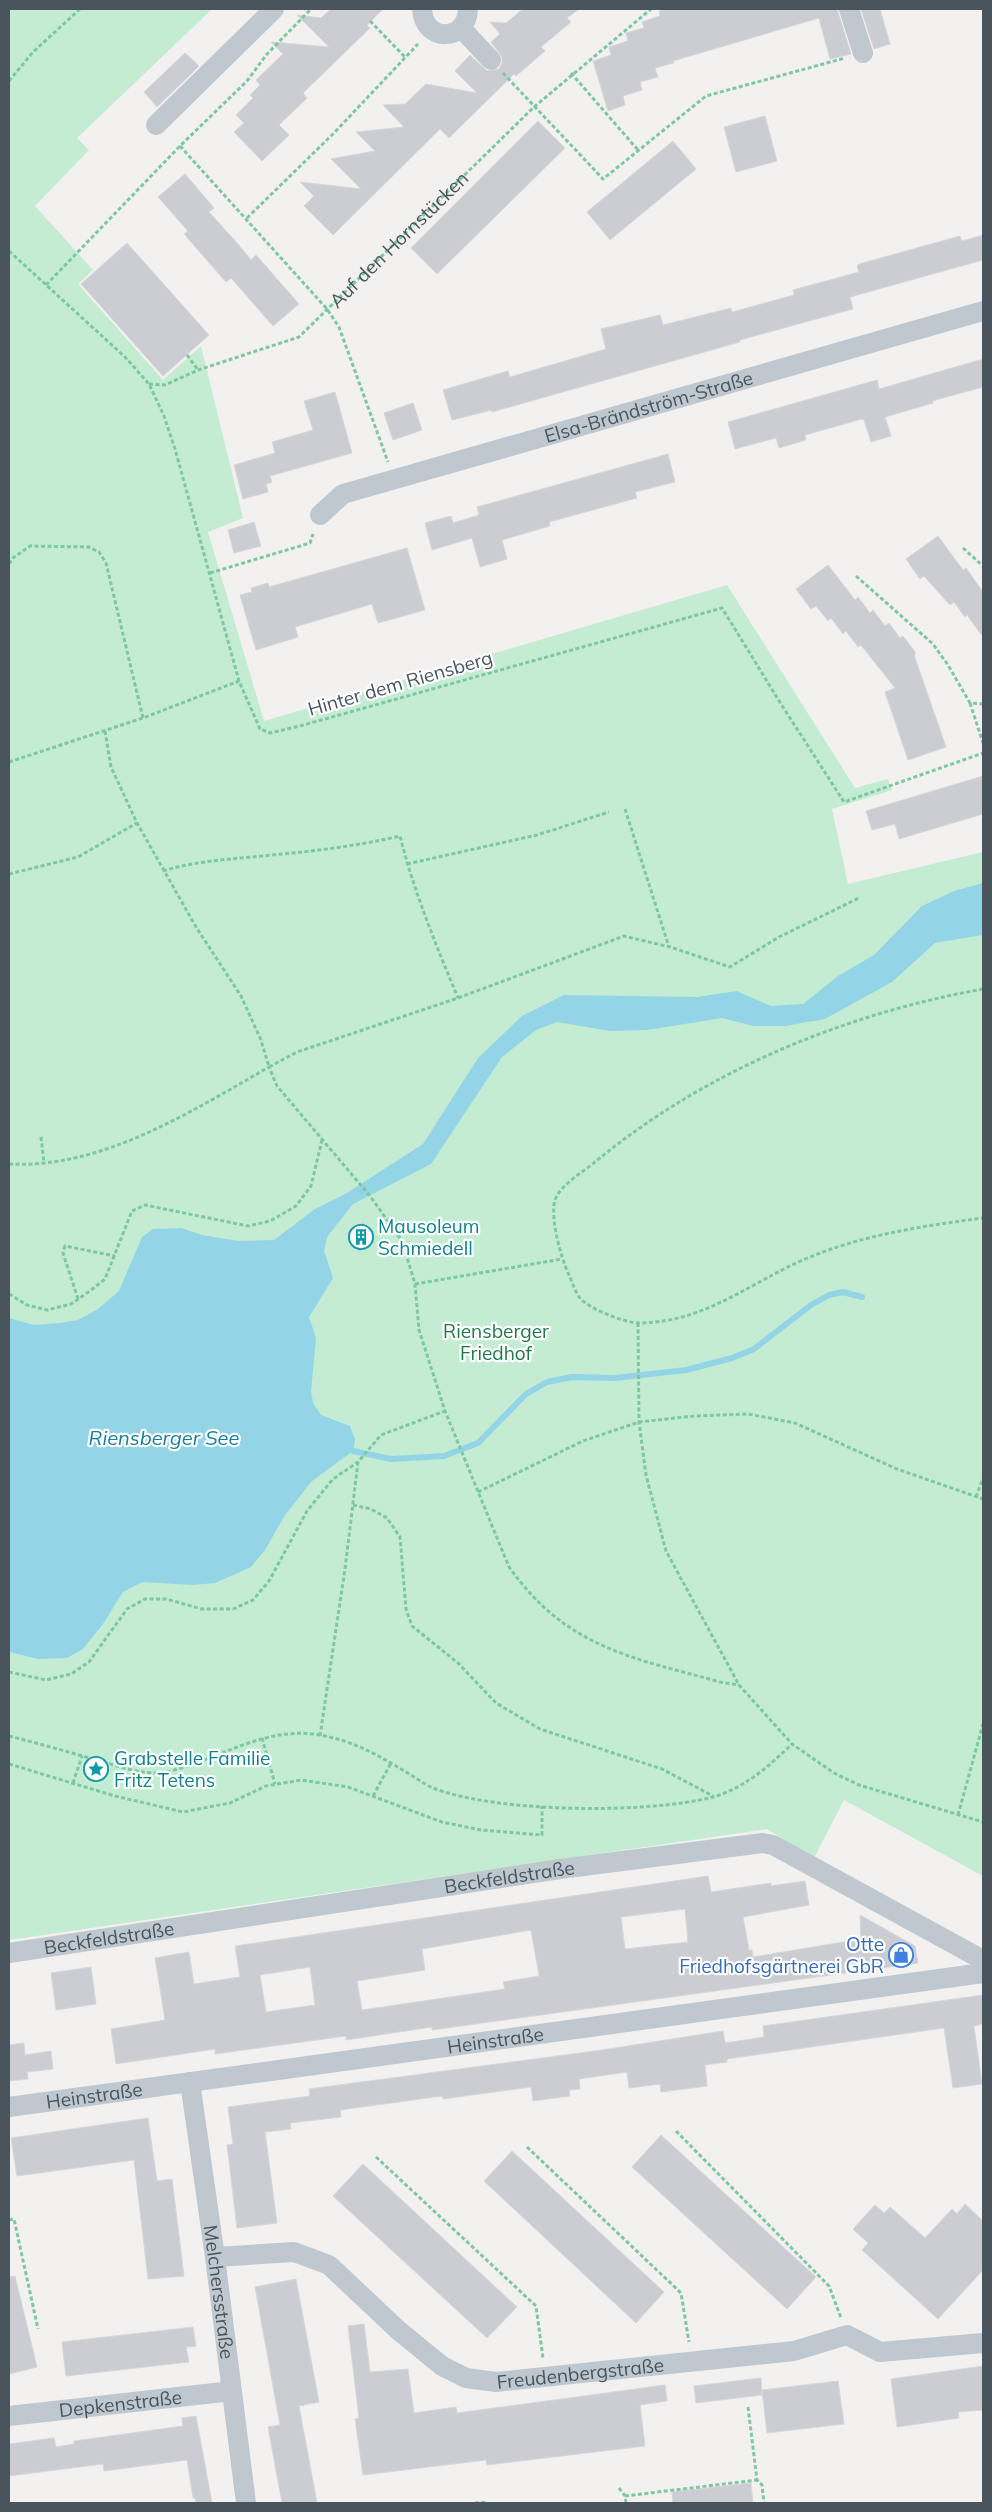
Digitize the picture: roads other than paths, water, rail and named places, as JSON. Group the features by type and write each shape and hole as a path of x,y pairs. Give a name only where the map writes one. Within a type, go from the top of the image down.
{"street":[{"path":"156,125 274,9"},
{"path":"422,9 426,24 431,30 446,34 461,28 468,16 468,9"},
{"path":"850,9 863,53"},
{"path":"461,28 491,60"},
{"name":"Elsa-Brändström-Straße","path":"320,515 343,494 983,311"},
{"name":"Beckfeldstraße","path":"9,1953 560,1869 763,1843 773,1845 983,1960"},
{"name":"Heinstraße","path":"9,2107 983,1973"},
{"name":"Melchersstraße","path":"190,2082 215,2257 246,2503"},
{"name":"Freudenbergstraße","path":"215,2257 294,2252 329,2265 398,2330 442,2366 466,2378 496,2382 794,2352 847,2335 880,2352 983,2342"},
{"name":"Depkenstraße","path":"9,2416 232,2391"}],"water":[{"name":"Riensberger See","path":"983,883 983,935 935,943 892,982 825,1019 785,1026 753,1026 722,1018 647,1030 610,1031 557,1022 536,1030 502,1057 431,1164 353,1204 327,1237 324,1251 333,1278 309,1317 316,1338 311,1391 313,1403 321,1415 350,1426 355,1440 353,1451 312,1481 285,1515 265,1550 251,1567 215,1583 193,1585 142,1582 123,1592 103,1624 83,1649 67,1658 38,1659 9,1652 9,1318 34,1325 60,1323 78,1320 98,1309 119,1291 142,1237 153,1229 181,1228 202,1235 239,1241 274,1240 315,1209 347,1193 423,1144 478,1058 522,1016 564,995 697,997 737,991 771,1006 803,1004 838,976 874,955 922,906 954,891"}],"waterway":[{"path":"353,1451 391,1459 444,1456 478,1443 526,1394 547,1382 572,1377 615,1378 686,1370 732,1358 754,1349 811,1305 829,1295 843,1292 862,1297"}],"place":[{"name":"Mausoleum Schmiedell","path":"361,1237"},
{"name":"Grabstelle Familie Fritz Tetens","path":"96,1769"},
{"name":"Otte Friedhofsgärtnerei GbR","path":"901,1955"}],"park label":[{"name":"Riensberger Friedhof","path":"496,1342"}]}
